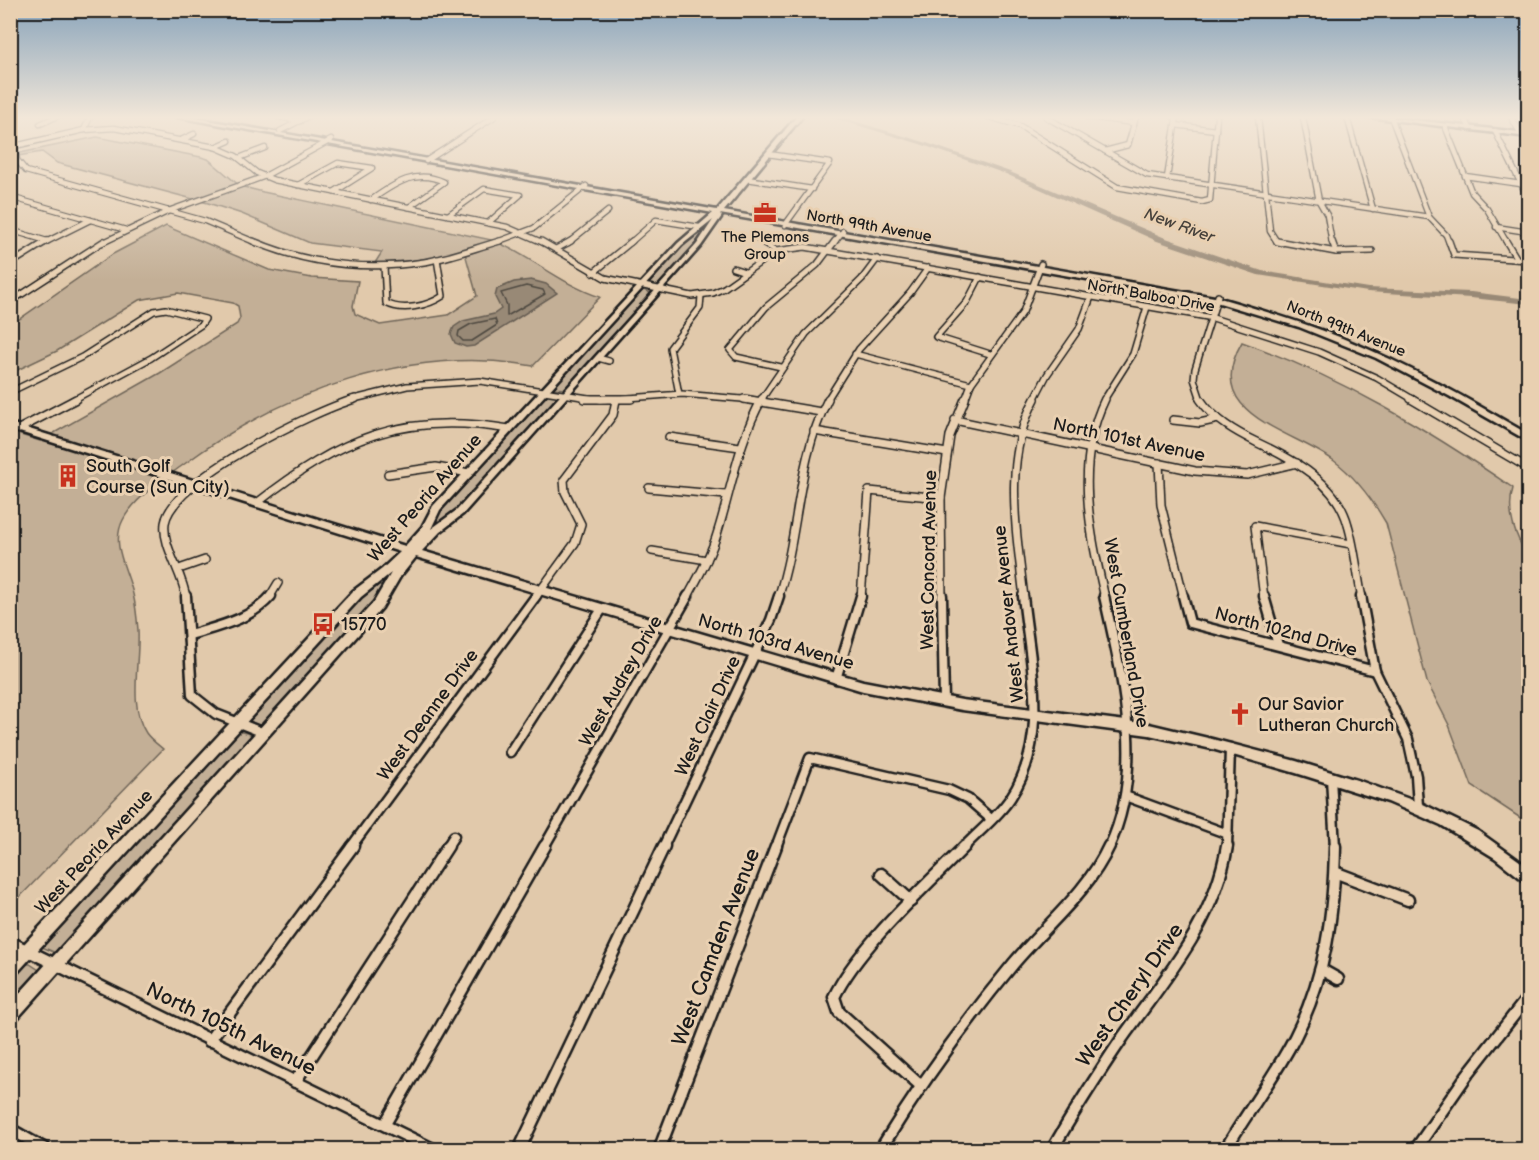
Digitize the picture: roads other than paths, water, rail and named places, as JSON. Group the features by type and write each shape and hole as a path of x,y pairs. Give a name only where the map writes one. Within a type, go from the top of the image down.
{"street":[{"path":"32,171 214,224 283,254 328,263 384,266 437,259 524,233 584,187"},
{"path":"256,171 263,177 298,185 488,222 524,233 556,249 592,273 640,287 701,296 700,308 670,348 679,394"},
{"path":"10,302 76,257 126,230 171,210 274,171"},
{"path":"298,185 323,171"},
{"path":"334,192 370,171"},
{"name":"North 99th Avenue","path":"493,171 1218,298 1330,334 1442,383 1528,429"},
{"name":"West Peoria Avenue","path":"10,1016 264,734 382,599 426,529 436,508 640,287 699,227 718,212 753,171"},
{"path":"787,223 824,171"},
{"path":"1093,171 1118,187 1206,202 1210,200 1213,171"},
{"path":"1139,171 1167,178 1429,217"},
{"path":"1167,178 1168,171"},
{"path":"1264,171 1270,231 1277,242 1336,252 1372,251"},
{"path":"1313,171 1319,201 1327,215 1331,241 1336,252"},
{"path":"1362,171 1373,209"},
{"path":"1412,171 1429,217 1446,235 1454,255 1528,260"},
{"path":"1463,171 1472,193 1488,209 1496,227 1517,259"},
{"path":"1515,171 1528,198"},
{"path":"1465,176 1528,185"},
{"path":"371,200 407,177 440,179 444,184 409,207"},
{"path":"747,179 812,189"},
{"path":"448,215 482,190 518,194 521,198 488,222"},
{"path":"10,197 126,230"},
{"path":"556,249 576,239 608,211"},
{"name":"West Peoria Avenue","path":"10,970 361,590 458,515 699,245 718,212"},
{"path":"10,264 47,241 90,220"},
{"path":"592,273 609,262 656,220 699,227"},
{"path":"1496,227 1528,232"},
{"path":"10,230 47,241"},
{"path":"781,367 736,357 730,354 730,350 766,307 817,265 841,233"},
{"path":"759,240 776,251"},
{"name":"North Balboa Drive","path":"701,296 724,288 776,251 800,247 1213,318 1300,345 1367,373 1416,399 1528,468"},
{"path":"384,266 388,306 440,299 442,296 437,259"},
{"name":"West Audrey Drive","path":"385,1124 670,629 707,560 740,447 760,401 781,367 806,334 862,279 877,259"},
{"name":"West Concord Avenue","path":"944,702 941,498 947,453 955,420 971,384 990,354 1023,312 1040,267"},
{"path":"734,268 745,272"},
{"name":"West Clair Drive","path":"519,1149 771,620 784,583 802,473 822,412 855,354 872,332 912,292 928,268"},
{"path":"980,277 967,302 936,337 990,354"},
{"name":"West Andover Avenue","path":"921,1086 839,1012 834,997 843,978 911,901 1017,790 1027,768 1034,739 1035,714 1014,501 1014,479 1021,433 1037,392 1079,329 1091,297"},
{"path":"1218,298 1194,380 1199,397 1218,419 1246,437 1297,463 1320,480 1342,508 1375,671 1408,739 1416,776 1418,806"},
{"name":"West Cumberland Drive","path":"880,1149 921,1086 981,1004 1088,880 1113,837 1125,796 1129,768 1128,726 1089,519 1086,484 1089,448 1106,396 1135,350 1147,307"},
{"path":"10,392 82,357 150,312 166,309 202,316 205,321 162,351 15,427"},
{"path":"855,354 971,384"},
{"path":"598,358 609,361"},
{"path":"264,734 202,707 192,696 186,595 165,533 167,515 174,506 244,450 275,431 324,408 368,394 405,386 456,380 507,382 593,400 679,394 717,395 822,412"},
{"name":"North 99th Avenue","path":"1442,383 1528,438"},
{"name":"West Deanne Drive","path":"210,1041 581,531 580,520 565,492 564,480 613,415 616,400"},
{"path":"1173,420 1200,423 1218,419"},
{"name":"North 101st Avenue","path":"955,420 1195,471 1247,475 1297,463"},
{"path":"257,503 315,459 371,435 438,422 478,423 509,429"},
{"name":"North 103rd Avenue","path":"15,427 411,552 892,694 1128,726 1230,748 1418,806 1472,834 1528,875"},
{"path":"814,431 947,453"},
{"path":"669,437 740,447"},
{"name":"North 102nd Drive","path":"1159,463 1161,506 1190,622 1375,671"},
{"path":"388,474 436,467 469,473"},
{"path":"649,488 726,495"},
{"path":"836,679 861,598 869,491 941,498"},
{"path":"1278,645 1262,591 1255,526 1351,544"},
{"path":"652,550 707,560"},
{"path":"179,569 205,560"},
{"path":"190,635 249,615 274,594 278,583"},
{"path":"510,752 602,609"},
{"name":"West Cheryl Drive","path":"1052,1149 1124,1037 1198,934 1218,887 1228,834 1230,748"},
{"name":"West Camden Avenue","path":"659,1149 810,758 949,790 969,800 991,819"},
{"path":"1225,1149 1295,1036 1322,970 1332,928 1337,873 1331,778"},
{"path":"1125,796 1228,834"},
{"path":"295,1082 454,836"},
{"path":"1337,873 1408,900"},
{"path":"881,874 911,901"},
{"name":"North 105th Avenue","path":"10,942 435,1149"},
{"path":"1322,970 1338,980"},
{"path":"1415,1149 1467,1075 1528,997"},
{"path":"10,1129 47,1149"}],"water":[{"path":"531,280 546,284 557,293 474,346 466,347 455,343 451,334 454,327 463,321 494,314 501,309 495,297 497,289 514,282"}],"waterway":[{"name":"New River","path":"1003,171 1160,239 1261,273 1368,290 1471,295 1528,302"}],"place":[{"name":"The Plemons Group","path":"765,213"},
{"name":"South Golf Course (Sun City)","path":"68,476"},
{"name":"15770","path":"323,624"},
{"name":"Our Savior Lutheran Church","path":"1240,714"}]}
